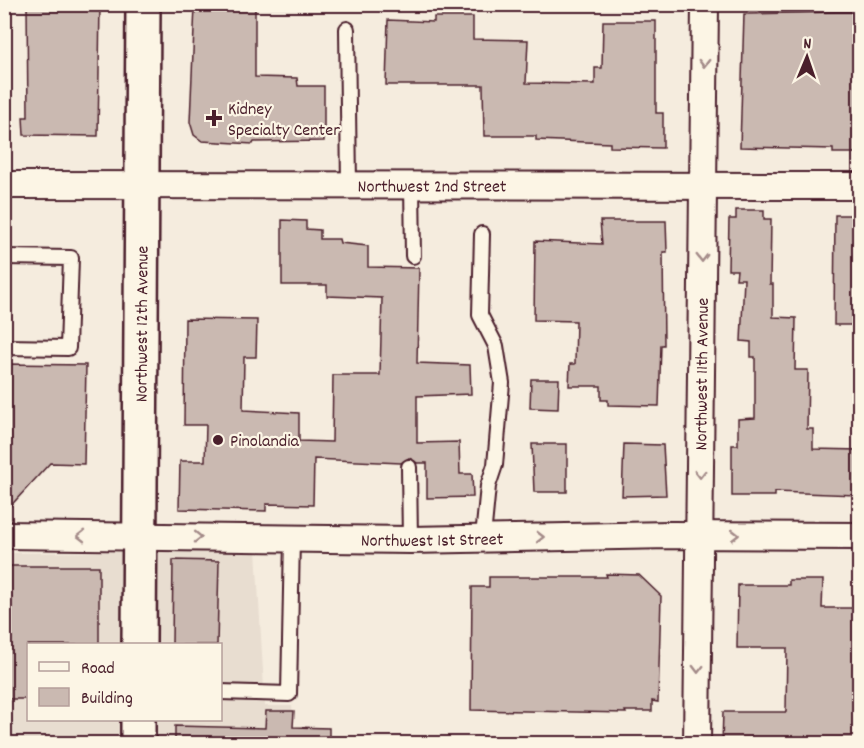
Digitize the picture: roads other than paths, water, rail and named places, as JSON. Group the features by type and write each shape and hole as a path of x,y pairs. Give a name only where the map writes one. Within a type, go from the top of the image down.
{"main road":[{"name":"Northwest 12th Avenue","path":"139,643 143,4"},
{"path":"138,721 138,744"}],"street":[{"name":"Northwest 11th Avenue","path":"697,744 705,4"},
{"name":"Northwest 2nd Street","path":"4,185 860,186"},
{"name":"Northwest 1st Street","path":"4,535 410,540 700,535 860,536"}],"lane":[{"path":"347,29 349,185"},
{"path":"412,185 413,256"},
{"path":"482,234 480,315 495,346 502,383 495,436 495,465 488,486 483,537"},
{"path":"4,257 71,258 68,348 4,347"},
{"path":"409,467 410,540"},
{"path":"222,692 289,694 292,538"}],"place":[{"name":"Kidney Specialty Center","path":"214,118"},
{"name":"Pinolandia","path":"218,440"}]}
